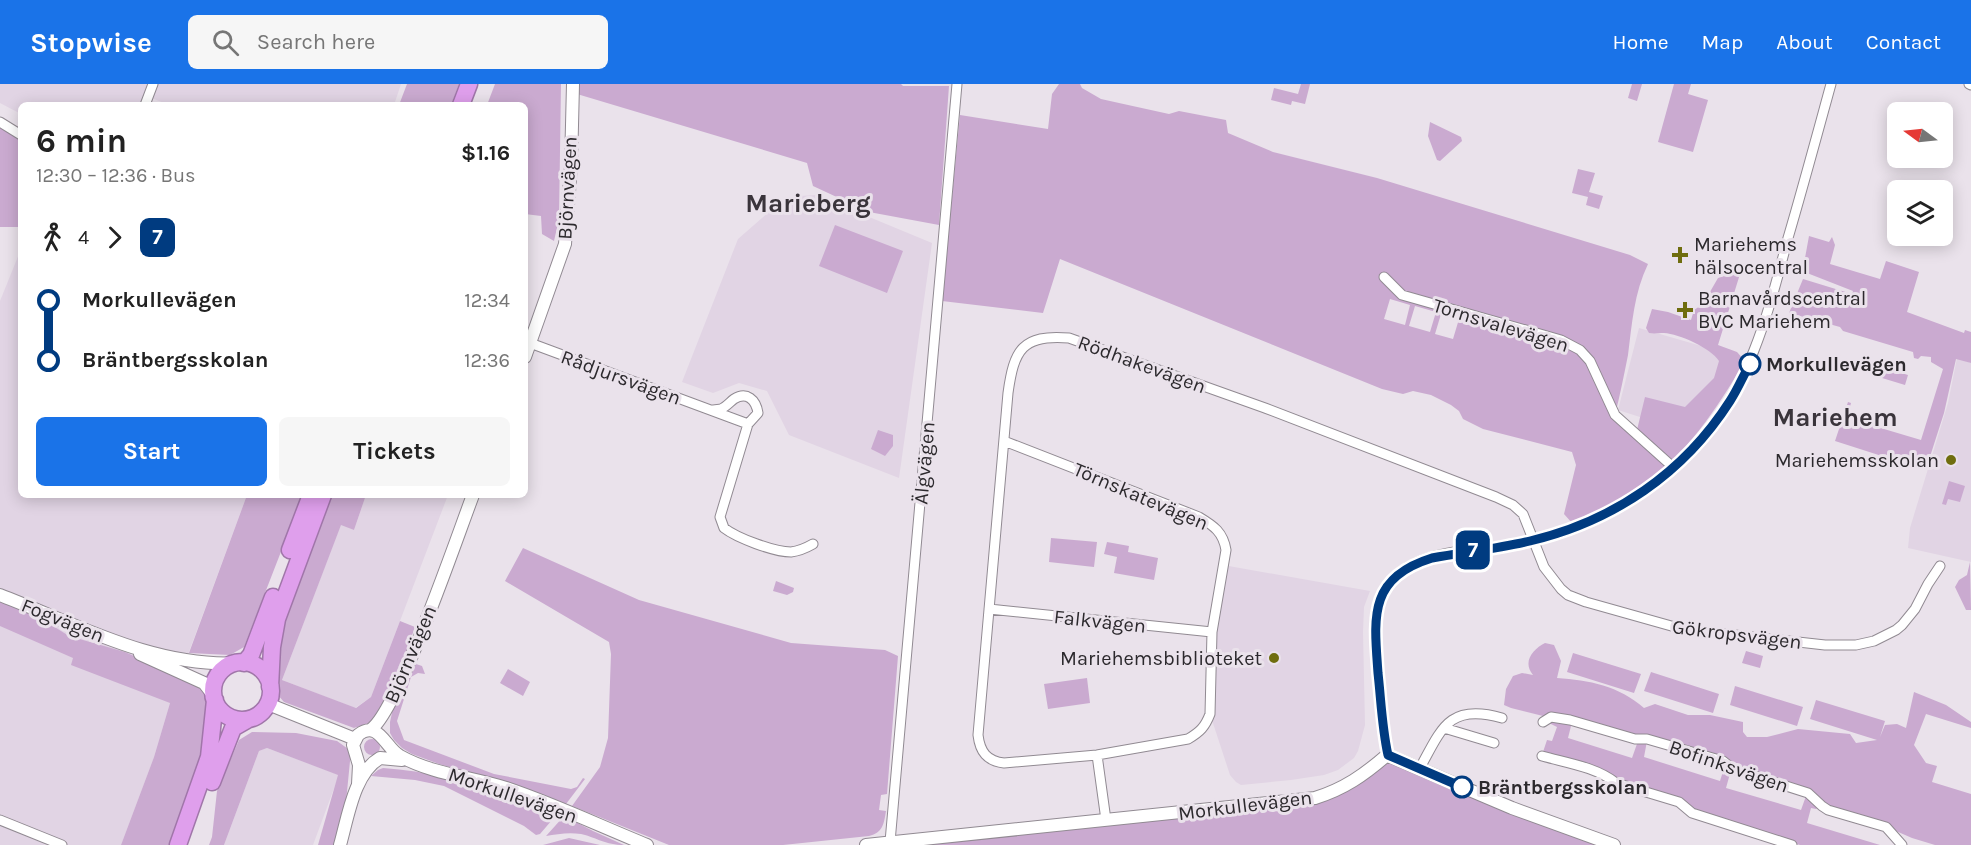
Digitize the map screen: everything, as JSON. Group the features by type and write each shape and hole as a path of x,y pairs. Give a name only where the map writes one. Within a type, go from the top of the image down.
{"highway":[{"path":"462,102 469,84"},
{"path":"472,102 479,84"},
{"path":"242,663 254,648 310,498"},
{"path":"189,845 233,728 257,716 268,704 272,647 277,619 323,498"},
{"path":"178,845 209,757 214,685 220,673 228,666 242,663 259,669 266,676 270,687"},
{"path":"214,698 218,708 227,716 247,720"}],"street":[{"path":"146,102 153,84"},
{"name":"Björnvägen","path":"528,349 566,244 573,84"},
{"name":"Älgvägen","path":"890,842 957,84"},
{"path":"1614,845 1512,808 1388,755 1383,728 1375,629 1376,612 1386,587 1401,571 1424,560 1533,540 1577,527 1643,493 1674,468 1701,439 1731,400 1750,364 1765,322 1831,84"},
{"path":"0,122 18,133"},
{"name":"Tornsvalevägen","path":"1383,277 1402,295 1561,340 1580,350 1590,361 1615,415 1674,468"},
{"name":"Rödhakevägen","path":"1097,755 1004,764 994,762 986,755 980,747 978,735 1012,366 1022,349 1041,337 1069,338 1265,408 1496,497 1513,505 1523,514 1533,540"},
{"name":"Rådjursvägen","path":"530,343 748,424"},
{"path":"711,410 721,409 742,396 750,397 757,404 758,413 748,424 720,523 731,533 773,549 789,552 801,550 813,544"},
{"name":"Törnskatevägen","path":"1004,441 1199,517 1220,531 1224,541 1226,550 1212,632 1210,714 1206,725 1200,732 1188,739 1097,755"},
{"name":"Björnvägen","path":"358,784 357,756 353,745 355,739 362,731 370,730 380,722 386,711 425,623 472,498"},
{"name":"Gökropsvägen","path":"1533,540 1538,555 1552,579 1561,589 1577,599 1682,629 1841,646 1874,641 1896,630 1915,609 1940,566"},
{"name":"Fogvägen","path":"0,595 126,645 182,660 224,664 242,663"},
{"name":"Falkvägen","path":"988,609 1212,632"},
{"name":"Fogvägen","path":"126,645 142,656 204,682 214,698"},
{"path":"268,704 355,739"},
{"name":"Björnvägen","path":"340,845 358,784 367,768 384,753 386,711"},
{"path":"1420,768 1449,721 1466,713 1477,712 1502,718"},
{"name":"Bofinksvägen","path":"1543,722 1551,717 1570,720 1723,761 1733,769 1808,792 1828,810 1887,826 1902,845"},
{"path":"1444,728 1494,743"},
{"path":"370,730 376,731 384,739"},
{"name":"Morkullevägen","path":"384,739 390,750 412,763 507,788 647,845"},
{"path":"1097,755 1106,820"},
{"name":"Morkullevägen","path":"866,845 890,842 907,843 1315,798 1358,780 1388,755"},
{"path":"357,756 363,761 390,758 412,763"},
{"path":"1542,756 1594,771 1608,776 1616,783 1679,802 1692,813 1792,845"},
{"path":"0,820 62,845"}],"shaded area":[{"path":"0,84 401,84 395,102 162,102 149,97 146,102 18,102 18,112 0,103"},
{"path":"407,84 459,84 452,102 400,102"},
{"path":"495,84 561,84 559,219 554,241 542,234 541,216 528,214 528,102 488,102"},
{"path":"578,84 949,86 939,225 869,212 813,186 807,163 577,94"},
{"path":"1059,84 1080,84 1082,88 1101,99 1169,114 1179,111 1226,120 1228,133 1273,152 1377,178 1630,255 1648,264 1637,297 1615,415 1636,434 1645,397 1685,407 1714,378 1719,361 1709,351 1686,339 1664,333 1649,333 1646,328 1652,309 1691,320 1694,310 1703,304 1718,278 1734,273 1740,274 1718,345 1737,352 1745,361 1699,431 1671,462 1630,494 1572,523 1564,514 1576,465 1572,452 1483,429 1463,419 1459,411 1451,405 1431,395 1413,391 1403,394 1382,389 1060,259 1043,313 942,301 947,220 951,207 960,115 1048,129 1052,94","holes":["1390,299 1410,305 1405,325 1384,319","1415,306 1436,312 1430,332 1409,326","1441,314 1459,319 1453,339 1435,334"]},
{"path":"1301,84 1310,84 1305,104 1292,101 1291,105 1271,100 1274,88 1298,94"},
{"path":"1632,84 1642,84 1637,101 1628,98"},
{"path":"1674,84 1691,84 1688,94 1708,100 1693,152 1658,142"},
{"path":"0,122 18,133 18,227 0,227"},
{"path":"1430,122 1461,137 1462,141 1440,161 1437,160 1428,136"},
{"path":"1578,169 1595,173 1589,192 1603,196 1599,209 1586,205 1588,197 1572,193"},
{"path":"816,195 932,243 899,478 789,435 767,391 739,383 713,393 682,382 738,239 786,197"},
{"path":"835,225 903,251 887,293 819,266"},
{"path":"1809,236 1829,242 1832,237 1835,245 1830,264 1880,279 1886,261 1919,272 1907,312 1964,333 1965,330 1971,332 1971,363 1956,359 1944,413 1927,466 1895,455 1888,458 1835,441 1848,402 1851,403 1847,418 1921,440 1943,369 1931,362 1931,357 1914,358 1913,352 1843,331 1840,327 1789,313 1803,279 1852,294 1853,291 1807,273 1805,258"},
{"path":"18,256 18,498 246,498 170,703 154,757 121,845 0,845 0,301"},
{"path":"1639,328 1736,356 1687,432 1618,410"},
{"name":"Mariehemsskolan","path":"1957,358 1971,363 1971,562 1908,548 1910,528 1948,403"},
{"path":"1885,368 1908,375 1905,385 1882,378"},
{"path":"878,430 893,435 893,446 885,456 871,449"},
{"path":"1949,481 1965,486 1960,502 1948,499 1946,505 1942,504"},
{"path":"246,498 302,498 244,647 230,655 189,653"},
{"path":"329,498 365,498 354,530 341,525 282,680 356,708 371,697 400,621 415,627 384,704 369,722 354,728 284,702 277,694 275,667 278,638"},
{"path":"365,498 447,498 371,697 355,708 282,680 341,524 354,530"},
{"path":"1051,538 1097,542 1094,567 1049,562"},
{"path":"1107,542 1129,546 1128,552 1158,558 1154,580 1114,573 1117,557 1104,554"},
{"path":"523,548 639,600 791,643 885,650 898,656 887,794 881,795 879,810 886,811 880,830 869,836 783,845 669,845 572,806 600,767 608,738 611,654 609,642 505,581"},
{"path":"1970,562 1971,610 1966,610 1955,587 1959,580 1967,575"},
{"path":"1223,565 1370,591 1364,607 1363,632 1365,725 1354,758 1338,770 1324,775 1241,785 1230,775 1210,714 1211,672"},
{"path":"776,581 794,588 793,592 787,595 773,591"},
{"path":"0,602 44,617 45,621 69,636 125,652 203,687 207,705 204,745 200,766 173,845 121,845 154,757 170,703 71,665 73,658 0,626"},
{"path":"1545,643 1554,645 1561,661 1557,678 1581,680 1614,689 1644,708 1655,704 1688,715 1710,715 1743,722 1743,732 1747,737 1767,737 1798,729 1850,734 1856,743 1877,740 1810,719 1816,700 1885,721 1880,737 1885,725 1897,724 1906,728 1914,692 1946,705 1971,722 1971,728 1926,714 1914,745 1926,763 1937,766 1932,782 1971,794 1971,845 1935,845 1889,828 1828,810 1808,792 1723,761 1504,705 1506,689 1513,676 1522,673 1533,675 1529,665 1530,656"},
{"path":"1746,651 1763,656 1760,668 1742,663"},
{"path":"1573,653 1641,674 1634,693 1567,672"},
{"path":"416,664 422,666 425,674 418,673 411,677 397,721 404,740 494,774 571,789 577,787 583,778 585,779 566,804 520,787 439,764 402,748 390,733 390,722 393,708 411,667"},
{"path":"508,669 530,682 523,696 500,683"},
{"path":"1651,672 1719,694 1713,713 1644,691"},
{"path":"1087,678 1090,703 1048,709 1044,684"},
{"path":"1735,686 1803,707 1797,726 1730,705"},
{"path":"1545,721 1572,722 1568,738 1632,758 1638,741 1647,741 1644,757 1720,781 1725,765 1731,770 1726,788 1801,810 1806,796 1819,807 1811,808 1807,823 1880,845 1800,845 1697,813 1546,754 1543,752 1547,740 1552,741 1557,727"},
{"path":"252,732 296,733 337,741 351,751 346,802 334,845 318,845 338,775 267,748 259,751 224,845 209,845 217,791 239,740"},
{"path":"372,739 378,741 380,747 378,753 372,755 366,753 364,747 366,741"},
{"path":"267,748 339,775 313,845 224,845 259,751"},
{"path":"1387,755 1614,845 875,845 1315,798"},
{"path":"383,768 450,778 558,813 540,834 536,835 524,826 444,786 415,780 371,776"},
{"path":"564,816 624,845 612,844 577,833 546,836"},
{"path":"569,838 600,845 543,845"}],"bus line":[{"name":"7","path":"1462,787 1388,755 1383,728 1375,629 1376,612 1386,587 1401,571 1416,563 1483,548 1512,545 1577,527 1643,493 1674,468 1701,439 1731,400 1750,364"}],"place":[{"name":"Mariehems hälsocentral","path":"1680,255"},
{"name":"Barnavårdscentral BVC Mariehem","path":"1685,310"},
{"name":"Morkullevägen","path":"1750,364"},
{"name":"Mariehemsskolan","path":"1951,460"},
{"name":"Mariehemsbiblioteket","path":"1274,658"},
{"name":"Bräntbergsskolan","path":"1462,787"}],"district":[{"name":"Marieberg","path":"808,203"},
{"name":"Mariehem","path":"1835,417"}]}
